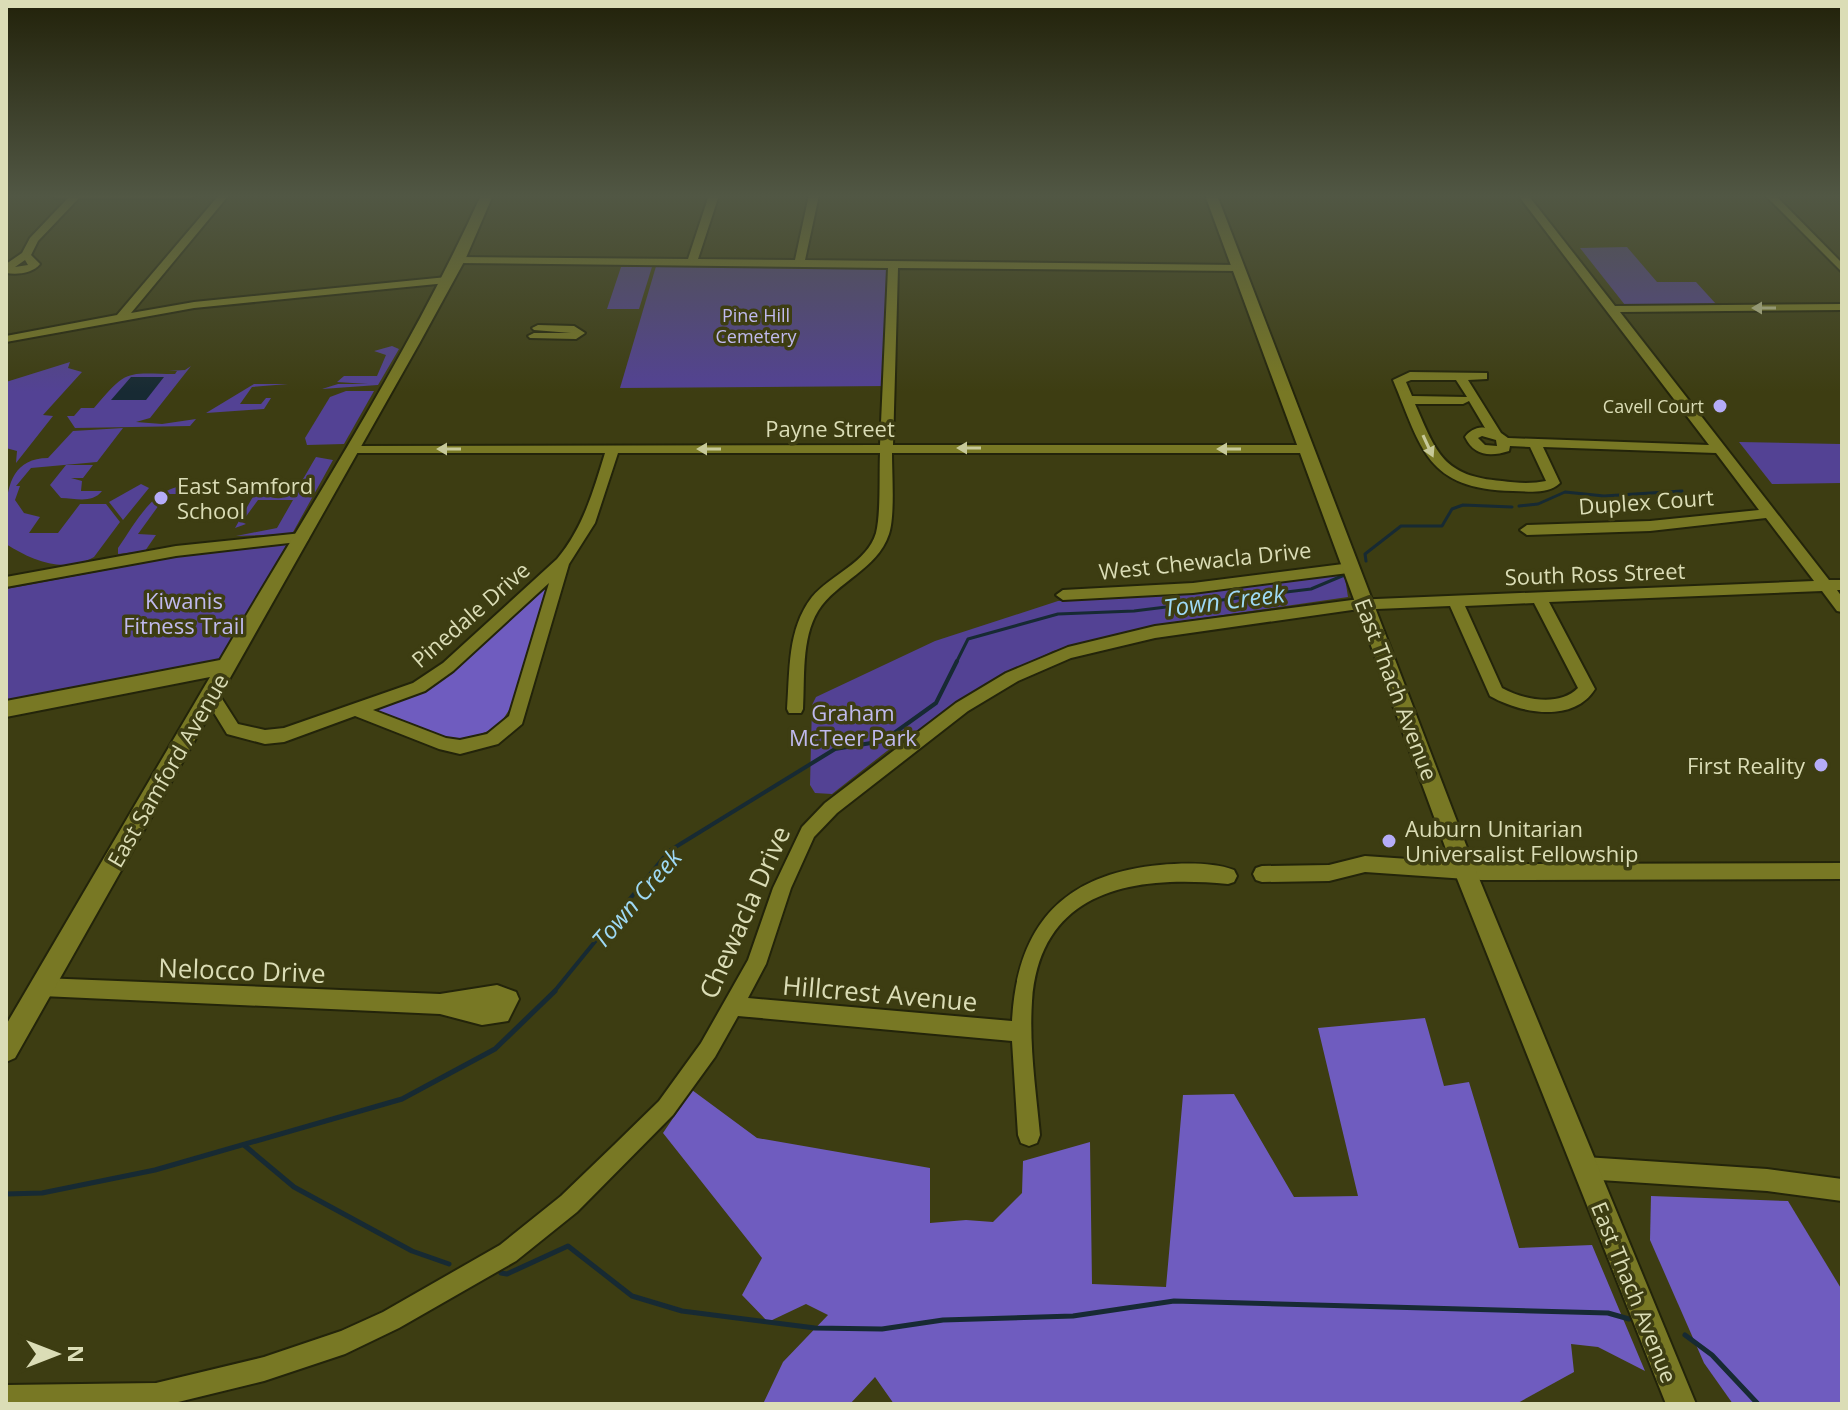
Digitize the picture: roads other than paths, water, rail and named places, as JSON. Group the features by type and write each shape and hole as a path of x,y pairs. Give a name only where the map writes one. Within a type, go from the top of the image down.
{"street":[{"path":"122,317 169,261"},
{"name":"East Samford Avenue","path":"6,1049 353,449 458,261"},
{"path":"520,261 893,267 1239,268"},
{"path":"799,265 800,261"},
{"name":"East Thach Avenue","path":"1236,261 1465,871 1681,1404"},
{"path":"1573,261 1842,607"},
{"path":"795,709 808,617 829,589 869,560 883,532 893,267"},
{"path":"6,339 194,305 447,280"},
{"path":"1610,309 1842,307"},
{"path":"1460,376 1500,438 1535,443 1720,449"},
{"path":"1483,376 1401,377 1407,400 1437,464 1450,475 1469,483 1544,487 1553,483 1535,443"},
{"path":"1407,400 1463,400"},
{"name":"Pinedale Drive","path":"211,695 233,729 265,737 304,729 358,711 434,677 562,563 586,532 613,448"},
{"name":"Payne Street","path":"353,449 1307,449"},
{"name":"Duplex Court","path":"1527,530 1650,526 1769,513"},
{"path":"6,582 176,551 302,538"},
{"name":"Pinedale Drive","path":"358,711 460,747 492,739 507,730 522,707 562,563"},
{"name":"West Chewacla Drive","path":"1063,595 1181,589 1351,568"},
{"name":"South Ross Street","path":"1366,604 1842,585"},
{"path":"1455,600 1496,692 1509,701 1524,704 1569,702 1581,698 1587,689 1539,598"},
{"name":"Chewacla Drive","path":"6,1397 154,1399 264,1369 345,1342 463,1282 508,1253 569,1204 666,1108 708,1050 756,964 782,888 808,832 856,787 962,707 1012,677 1101,642 1366,604"},
{"path":"6,709 228,666"},
{"path":"1262,874 1329,873 1365,864 1465,871 1842,871"},
{"path":"1029,1135 1022,1032 1031,959 1046,928 1069,903 1096,885 1130,874 1188,871 1228,876"},
{"name":"Nelocco Drive","path":"42,987 440,1004"},
{"name":"Hillcrest Avenue","path":"733,1006 1022,1032"},
{"path":"1585,1168 1767,1180 1842,1190"}],"water":[{"path":"131,377 164,377 146,400 111,400"}],"waterway":[{"name":"Town Creek","path":"1519,506 1538,504 1565,492 1604,496 1682,491"},
{"name":"Town Creek","path":"1366,561 1365,554 1401,526 1442,526 1452,509 1463,505 1512,507"},
{"name":"Town Creek","path":"553,993 669,851 835,749 883,741 936,703 968,639 1058,614 1134,611 1311,589 1342,576"},
{"name":"Town Creek","path":"6,1194 42,1193 155,1170 402,1099 495,1049 553,993"},
{"path":"244,1145 294,1187 412,1251 449,1264"},
{"path":"501,1273 507,1274 568,1246 632,1296 682,1311 815,1328 882,1329 943,1320 1073,1316 1174,1301 1608,1313 1629,1319"},
{"path":"1685,1335 1712,1355 1758,1404"}],"place":[{"name":"Cavell Court","path":"1720,406"},
{"name":"East Samford School","path":"161,498"},
{"name":"First Reality","path":"1821,765"},
{"name":"Auburn Unitarian Universalist Fellowship","path":"1389,841"}],"park label":[{"name":"Pine Hill Cemetery","path":"756,325"},
{"name":"Kiwanis Fitness Trail","path":"184,612"},
{"name":"Graham McTeer Park","path":"853,724"}]}
